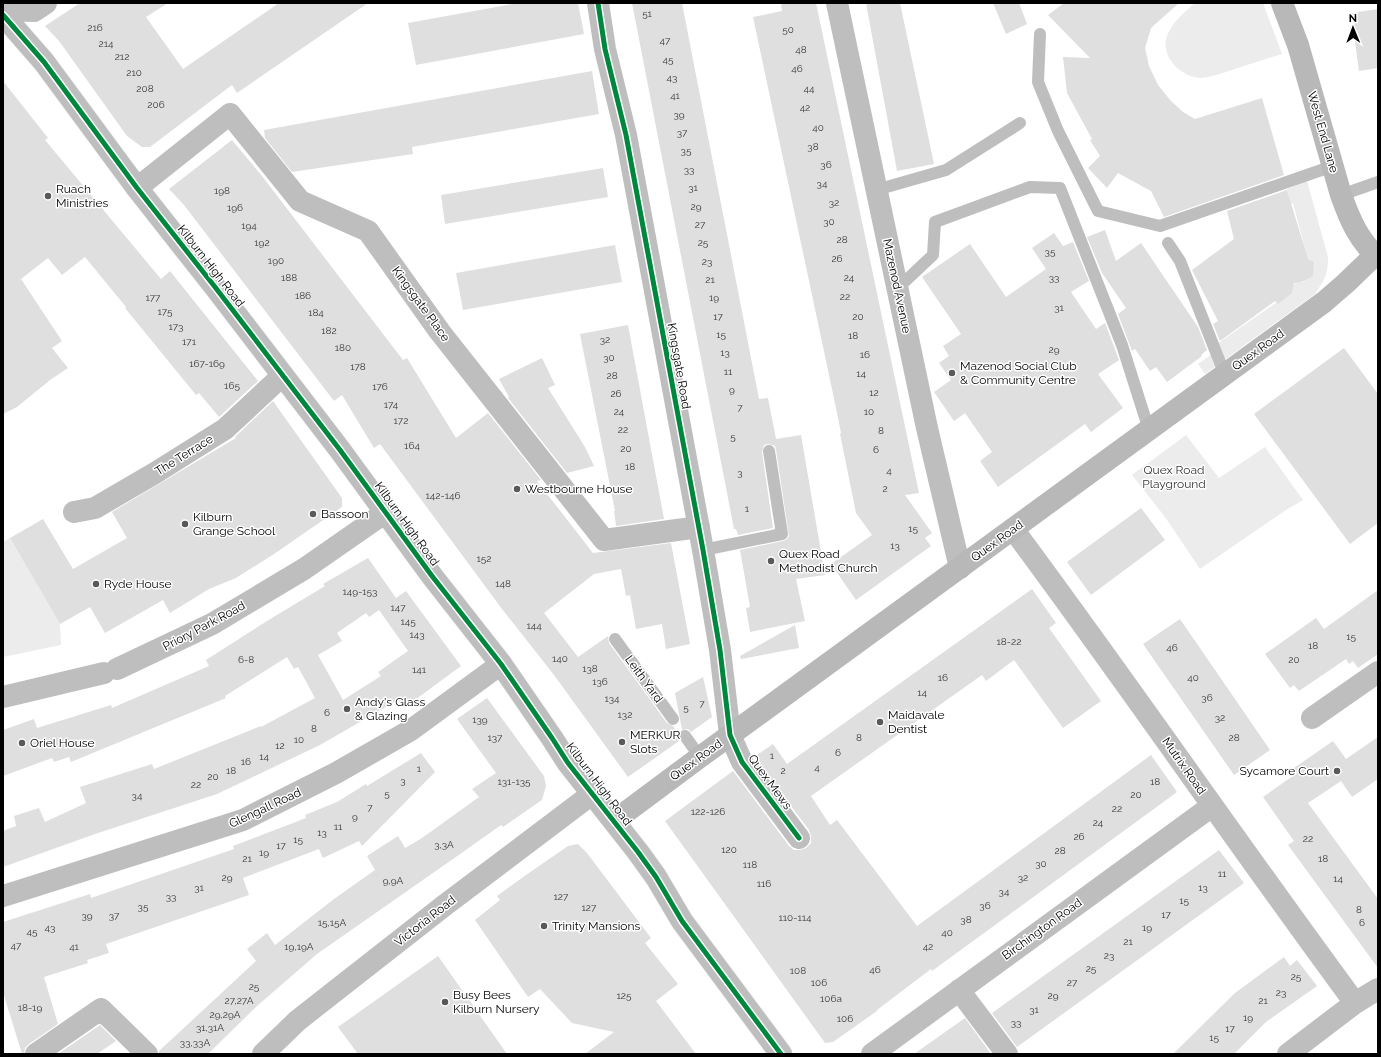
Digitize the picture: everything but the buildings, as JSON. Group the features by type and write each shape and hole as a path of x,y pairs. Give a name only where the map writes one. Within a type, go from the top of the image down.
{"main road":[{"name":"West End Lane","path":"1282,3 1298,45 1341,195 1352,225 1358,235 1376,256"},
{"name":"Quex Road","path":"614,821 700,756 1329,298 1376,256"}],"street":[{"path":"3,10 34,11 46,3"},
{"name":"Kingsgate Road","path":"598,3 605,49 626,135 703,550 720,650 730,735"},
{"name":"Mazenod Avenue","path":"837,3 927,428 960,568"},
{"name":"Kilburn High Road","path":"3,15 44,62 137,188 215,287 386,512 432,576 501,664 568,763 656,877 682,921 781,1054"},
{"name":"Kingsgate Place","path":"137,188 230,114 300,201 368,231 440,332 604,540 699,528"},
{"name":"The Terrace","path":"74,512 95,508 132,488 225,429 282,376"},
{"name":"Priory Park Road","path":"3,697 110,671 212,624 304,569 386,512"},
{"name":"Mutrix Road","path":"1013,529 1094,638 1212,806 1355,1003"},
{"name":"Glengall Road","path":"3,896 244,820 336,773 411,730 501,664"},
{"path":"1312,718 1378,672"},
{"name":"Quex Mews","path":"730,735 742,762 799,838"},
{"name":"Victoria Road","path":"263,1054 297,1021 439,910 592,794"},
{"name":"Birchington Road","path":"872,1054 1212,806"},
{"path":"1294,1052 1355,1003 1378,989"},
{"path":"959,990 1007,1054"},
{"path":"36,1054 100,1009 147,1054"}],"lane":[{"path":"1040,34 1038,82 1058,131 1098,211 1160,226 1333,166"},
{"path":"876,190 946,170 1020,123"},
{"path":"1341,195 1378,182"},
{"path":"898,288 933,255 935,222 1030,187 1060,188 1122,345 1149,430"},
{"path":"1168,243 1180,261 1225,375"},
{"path":"703,550 782,534 769,451"},
{"name":"Leith Yard","path":"615,639 673,719"},
{"path":"685,736 700,756"}],"green space":[{"path":"1195,3 1263,3 1282,54 1217,75 1202,78 1184,73 1175,66 1168,57 1166,39 1174,23"},
{"path":"1307,181 1328,257 1327,272 1324,281 1315,294 1205,374 1198,364 1219,349 1217,344 1290,293 1290,288 1298,281 1304,282 1313,276 1313,264 1308,261 1293,203 1291,204 1287,189"},
{"name":"Quex Road Playground","path":"1186,435 1219,478 1265,447 1303,500 1200,569 1165,517 1132,475"},
{"path":"10,538 60,624 61,645 3,657 3,542"}],"cycle path":[{"path":"598,3 605,49 626,135 703,550 720,650 730,735 742,762 799,838"},
{"path":"3,15 44,62 137,188 340,450 432,576 501,664 568,763 638,852 656,877 682,921 781,1054"}],"place":[{"name":"Ruach Ministries","path":"48,196"},
{"name":"Mazenod Social Club & Community Centre","path":"952,373"},
{"name":"Westbourne House","path":"517,489"},
{"name":"Bassoon","path":"313,514"},
{"name":"Kilburn Grange School","path":"185,524"},
{"name":"Quex Road Methodist Church","path":"771,561"},
{"name":"Ryde House","path":"96,584"},
{"name":"Andy's Glass & Glazing","path":"347,709"},
{"name":"Maidavale Dentist","path":"880,722"},
{"name":"MERKUR Slots","path":"622,742"},
{"name":"Oriel House","path":"22,743"},
{"name":"Sycamore Court","path":"1337,771"},
{"name":"Trinity Mansions","path":"544,926"},
{"name":"Busy Bees Kilburn Nursery","path":"445,1002"}]}
